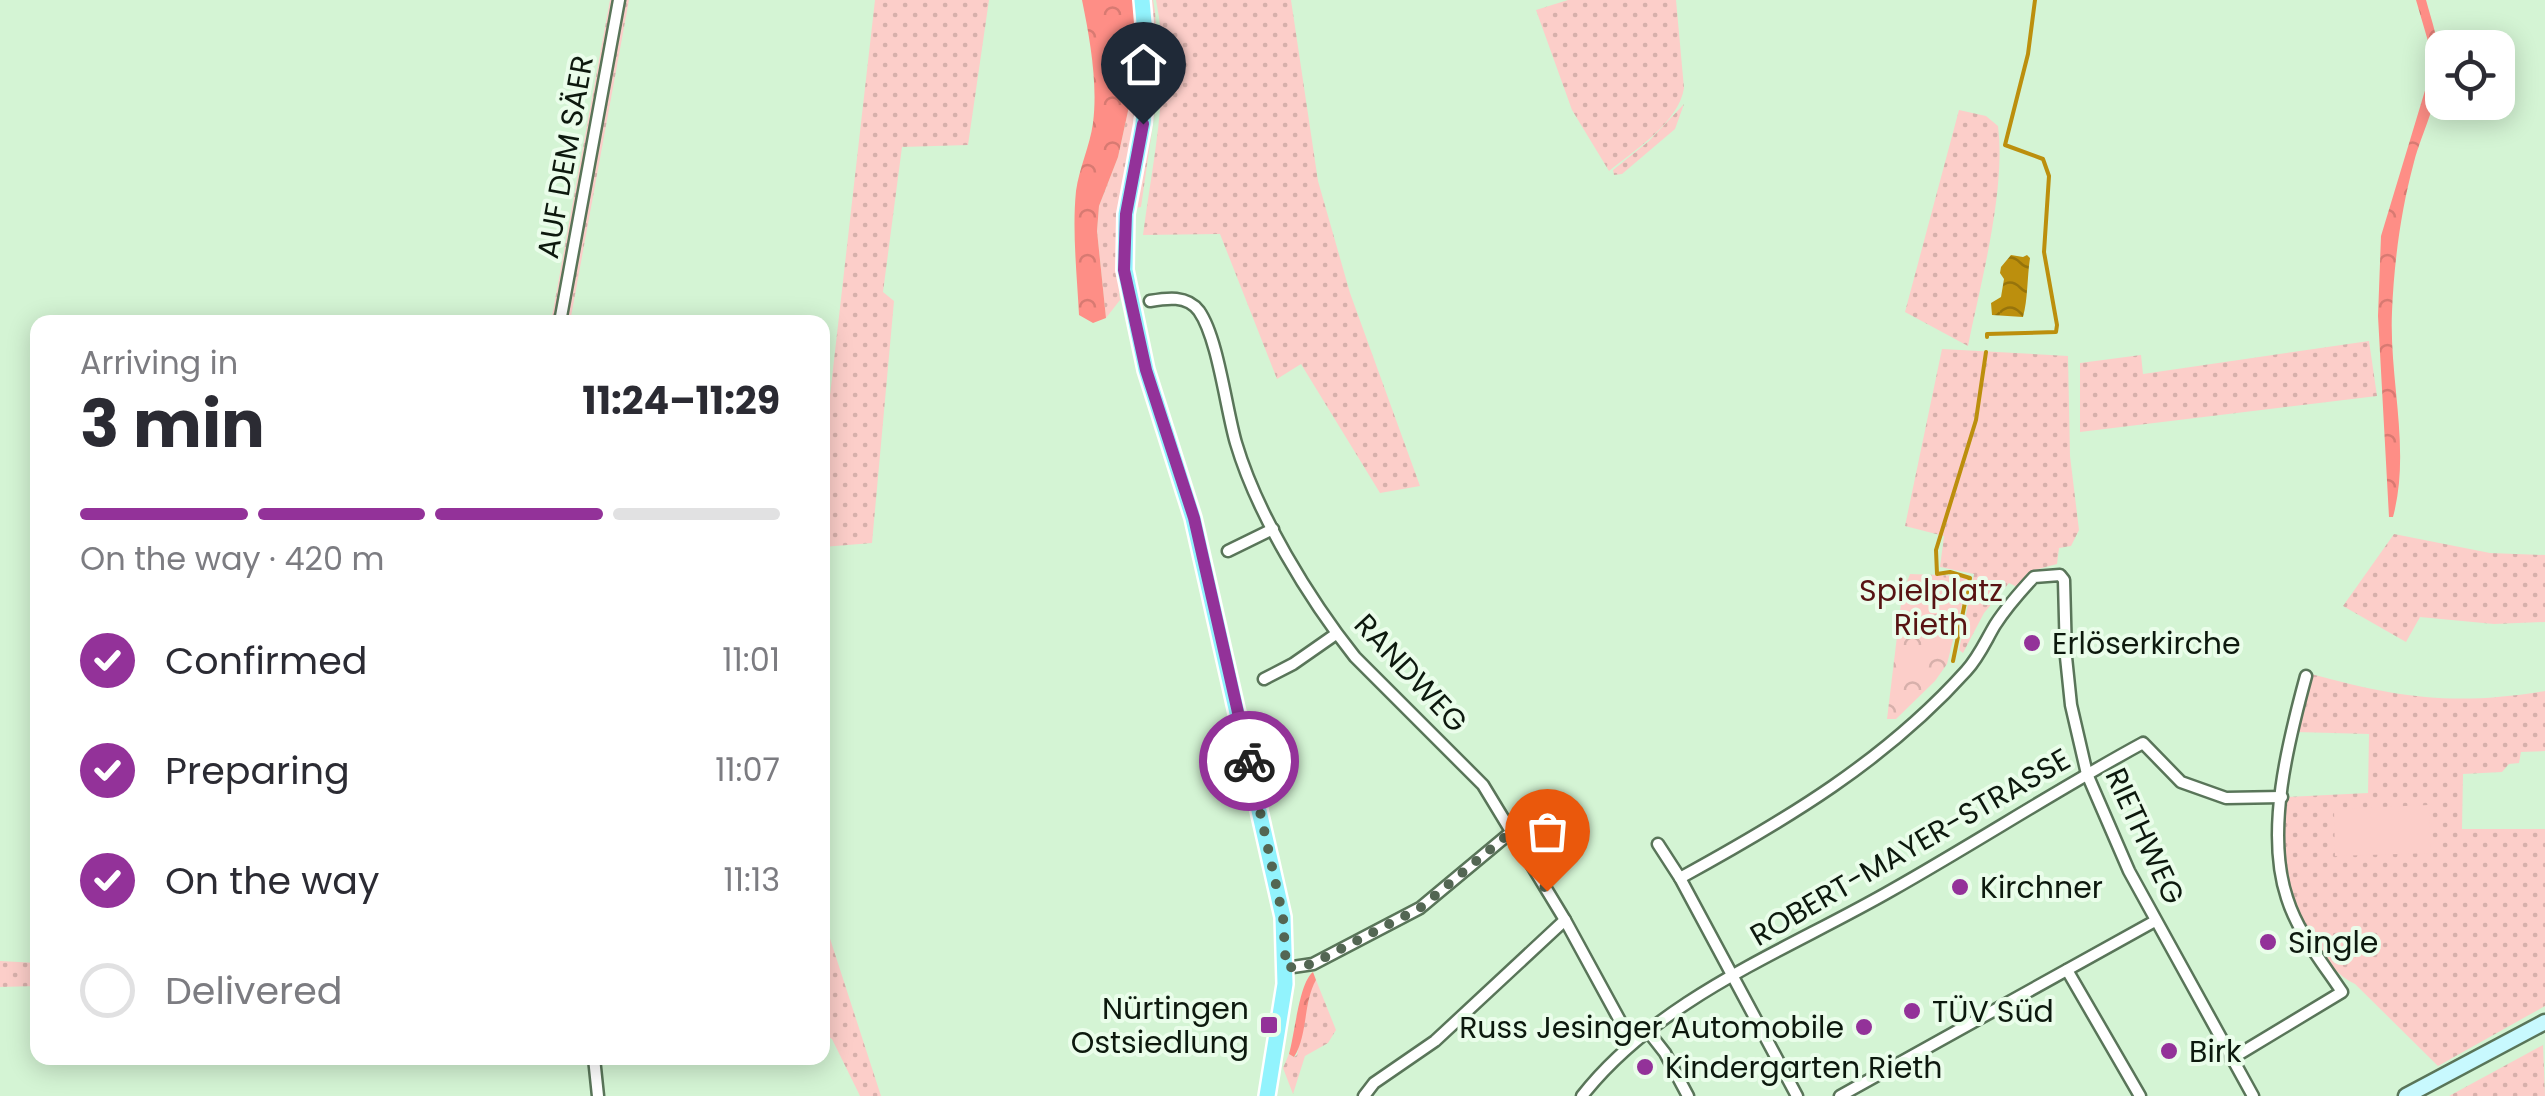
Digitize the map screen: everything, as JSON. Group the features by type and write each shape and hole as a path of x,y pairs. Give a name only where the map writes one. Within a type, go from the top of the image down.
{"main road":[{"path":"1142,0 1148,48 1146,97 1126,214 1124,270 1146,370 1194,518 1283,917 1286,968 1267,1096"}],"street":[{"name":"AUF DEM SÄER","path":"561,315 619,0"},
{"name":"RANDWEG","path":"1150,301 1188,301 1203,319 1237,444 1252,488 1273,528 1336,634 1483,785 1565,920 1631,1041"},
{"path":"1228,551 1273,528"},
{"name":"RIETHWEG","path":"1680,878 1780,823 1863,768 1970,666 1996,623 2034,577 2060,575 2064,580 2072,705 2087,774 2129,871 2253,1096"},
{"path":"1264,679 1294,664 1336,634"},
{"path":"2231,1059 2342,992 2305,938 2286,898 2278,858 2288,752 2306,676"},
{"name":"ROBERT-MAYER-STRASSE","path":"1582,1096 1631,1041 1647,1030 2144,743 2181,782 2226,798 2282,797"},
{"path":"1286,968 1312,964 1420,908 1510,833"},
{"path":"1658,844 1797,1096"},
{"path":"1364,1096 1374,1083 1436,1041 1565,920"},
{"path":"1840,1096 2156,921"},
{"path":"2067,970 2140,1096"},
{"path":"2406,1096 2545,1022"},
{"path":"1647,1030 1665,1053 1688,1096"},
{"path":"595,1065 598,1096"}],"green space":[{"path":"610,0 614,0 555,315 552,315"},
{"path":"624,0 629,0 571,315 566,315"},
{"path":"875,0 989,0 968,145 902,147 883,292 894,301 872,543 830,546 830,395"},
{"path":"1082,0 1133,0 1140,56 1118,157 1099,206 1097,231 1106,318 1093,323 1079,315 1075,237 1076,191 1092,132 1095,93"},
{"path":"1147,0 1153,0 1155,11 1159,82 1141,207 1134,208"},
{"path":"1156,0 1291,0 1318,181 1350,293 1420,486 1380,493 1301,364 1277,379 1220,234 1143,235 1162,88"},
{"path":"1568,0 1676,0 1684,88 1680,100 1665,124 1609,171 1572,110 1536,10"},
{"path":"2416,0 2426,0 2434,30 2425,31"},
{"path":"1140,56 1139,104 1118,223 1120,300 1106,318 1097,231 1099,206 1118,157"},
{"path":"2425,91 2428,120 2409,180 2393,293 2400,466 2393,517 2389,517 2378,316 2381,236"},
{"path":"1684,104 1675,129 1622,174 1614,175 1613,170 1649,141"},
{"path":"1959,110 1986,116 1998,126 2000,151 1991,236 1968,346 1905,312"},
{"path":"2369,341 2377,396 2080,432 2080,363 2141,355 2143,374"},
{"path":"1942,349 2068,356 2070,456 2079,530 2071,546 2059,548 2057,564 2031,571 2017,587 2009,583 1984,613 1963,653 1959,650 1974,574 1940,567 1944,536 1905,526"},
{"path":"2394,534 2490,553 2545,555 2545,622 2494,624 2420,617 2406,642 2343,606"},
{"name":"Spielplatz Rieth","path":"1910,574 1965,576 1968,580 1947,664 1896,719 1887,719 1902,595"},
{"path":"2311,674 2427,697 2483,698 2545,691 2545,751 2521,752 2519,763 2509,764 2502,772 2463,774 2462,829 2545,829 2545,1006 2438,1066 2328,962 2306,927 2290,887 2283,852 2287,797 2368,793 2369,734 2297,732"},
{"path":"2429,805 2431,853 2335,856 2334,809"},
{"path":"830,939 881,1096 860,1096 832,1039"},
{"path":"0,961 30,963 30,986 0,987"},
{"path":"1313,972 1316,980 1294,1057 1289,1054 1298,1009 1304,986"},
{"path":"1316,980 1336,1030 1328,1043 1305,1056 1293,1094 1283,1068 1289,1054 1297,1055"},
{"path":"2543,1045 2545,1096 2449,1096"}],"water":[{"path":"2011,255 2030,258 2023,317 1992,315 1991,303 2001,297 2001,267"}],"waterway":[{"path":"1987,337 2056,332 2057,325 2044,252 2049,176 2043,159 2005,145 2028,54 2035,0"},
{"path":"1953,661 1970,578 1950,572 1937,574 1936,550 1976,420 1986,352"}],"way so far":[{"path":"1249,761 1283,917 1286,968 1312,964 1420,908 1510,833 1547,891"}],"place":[{"name":"Erlöserkirche","path":"2032,643"},
{"name":"Kirchner","path":"1960,887"},
{"name":"Single","path":"2268,942"},
{"name":"TÜV Süd","path":"1912,1011"},
{"name":"Nürtingen Ostsiedlung","path":"1269,1025"},
{"name":"Russ Jesinger Automobile","path":"1864,1027"},
{"name":"Birk","path":"2169,1051"},
{"name":"Kindergarten Rieth","path":"1645,1067"}],"route":[{"path":"1143,124 1126,214 1124,270 1146,370 1194,518 1249,761"}]}
